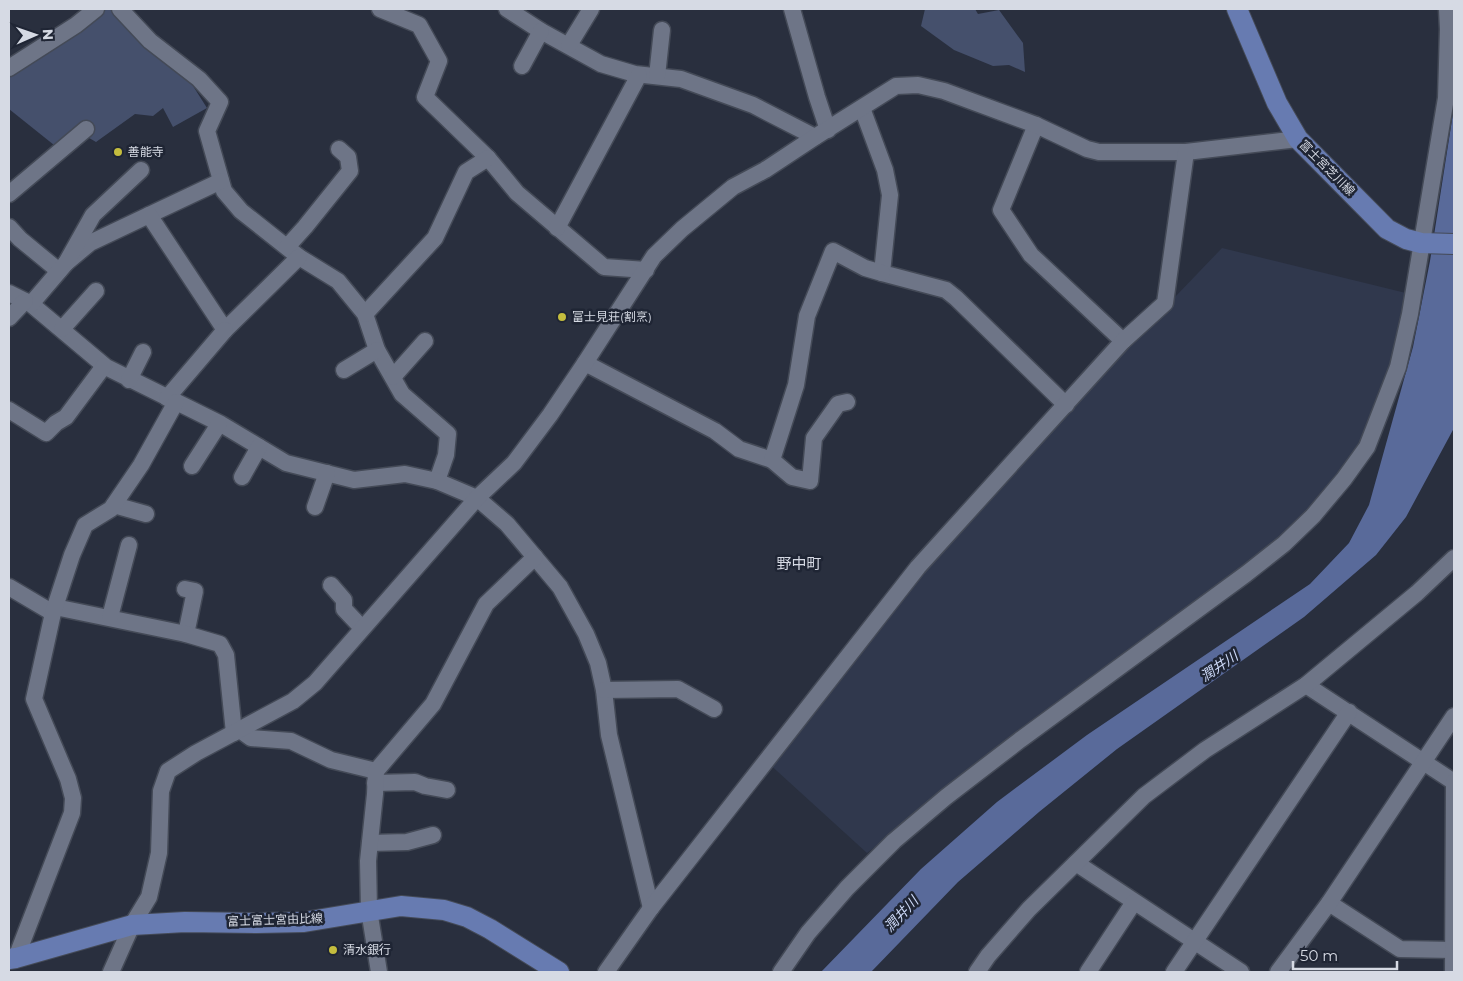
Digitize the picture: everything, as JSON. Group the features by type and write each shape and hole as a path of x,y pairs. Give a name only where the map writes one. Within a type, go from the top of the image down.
{"main road":[{"name":"富士宮芝川線","path":"1237,9 1277,103 1298,139 1387,229 1406,239 1423,243 1454,244"},
{"name":"富士富士宮由比線","path":"12,958 132,925 185,922 304,922 401,906 444,910 467,917 490,929 559,972"}],"street":[{"path":"9,68 76,25 96,9"},
{"path":"120,9 150,41 199,78 220,102 208,131 224,191 241,211 293,252 338,282 365,314 377,350 402,394 448,434 446,455 437,480"},
{"path":"380,9 419,25 439,60 425,97 488,158 517,193 604,267 646,270"},
{"path":"507,9 601,64 639,75 681,79 753,105 821,133"},
{"path":"569,45 591,9"},
{"path":"792,9 817,97 821,133"},
{"path":"781,972 808,933 847,888 894,841 946,797 1020,740 1284,544 1313,516 1344,479 1367,447 1398,368 1423,243 1446,98 1447,9"},
{"path":"657,76 662,30"},
{"path":"522,66 542,31"},
{"path":"557,228 639,75"},
{"path":"111,972 132,925 149,897 158,853 160,791 168,771 196,753 293,702 315,683 477,498 514,463 586,363 654,256 682,229 733,187 765,170 896,86 918,85 944,91 1036,125 1086,149 1093,150 1186,152 1298,139"},
{"path":"862,108 886,170 890,195 882,273"},
{"path":"1036,125 1001,210 1031,255 1123,342"},
{"path":"9,194 86,129"},
{"path":"12,958 72,813 73,798 68,779 34,699 54,610 72,554 85,525 111,509 141,466 171,400 225,330 293,252 305,227 350,171 348,157 339,149"},
{"path":"606,972 651,908 918,567 1123,342 1165,303 1186,152"},
{"path":"365,314 435,238 466,172 488,158"},
{"path":"62,267 93,215 141,170"},
{"path":"9,318 90,243 221,181"},
{"path":"149,215 225,330"},
{"path":"9,227 20,239 62,267"},
{"path":"772,460 796,385 807,316 833,251 865,268 946,290 1066,406"},
{"path":"62,329 96,292"},
{"path":"9,293 28,302 104,366 219,424 286,463 354,480 405,474 437,480 477,498 507,524 560,587 586,634 598,663 604,690 609,735 651,908"},
{"path":"393,377 425,341"},
{"path":"344,370 377,350"},
{"path":"129,380 143,352"},
{"path":"586,363 716,431 739,450 772,460 792,477 810,481 814,438 838,404 847,402"},
{"path":"9,410 46,433 56,423 66,417 104,366"},
{"path":"192,466 219,424"},
{"path":"242,477 259,447"},
{"path":"315,507 327,473"},
{"path":"114,505 146,514"},
{"path":"110,617 129,545"},
{"path":"379,972 370,910 368,861 376,777 433,704 486,604 535,557"},
{"path":"977,972 988,956 1028,909 1144,796 1205,750 1306,685 1416,593 1454,558"},
{"path":"331,585 344,600 344,609 362,628"},
{"path":"9,587 54,610 110,617 186,634 220,644 226,655 237,731"},
{"path":"185,589 195,591 186,634"},
{"path":"1306,685 1454,782 1453,972"},
{"path":"604,690 678,689 714,709"},
{"path":"1174,972 1349,712"},
{"path":"1278,972 1329,903 1454,716"},
{"path":"237,731 250,738 290,741 331,760 376,777 415,782 447,790"},
{"path":"370,843 408,842 433,835"},
{"path":"1076,863 1240,972"},
{"path":"1088,972 1134,902"},
{"path":"1329,903 1400,949 1453,950"}],"shaded area":[{"path":"106,9 111,9 146,45 188,78 207,108 173,127 163,108 153,116 135,114 96,142 84,135 59,149 9,109 9,75 72,35"},
{"path":"925,9 975,9 978,14 999,10 1023,43 1025,72 1009,65 993,66 954,50 921,26"},
{"path":"1222,248 1406,293 1396,371 1370,440 1296,540 1180,622 867,853 766,761 943,539"}],"water":[{"name":"潤井川","path":"1454,107 1454,428 1406,517 1376,555 1304,617 1117,749 1039,812 958,882 871,972 821,972 921,869 997,802 1087,735 1310,584 1349,543 1369,505 1413,347 1430,261"}],"place":[{"name":"善能寺","path":"118,152"},
{"name":"富士見荘(割烹)","path":"562,317"},
{"name":"清水銀行","path":"333,950"}],"district":[{"name":"野中町","path":"799,564"}]}
